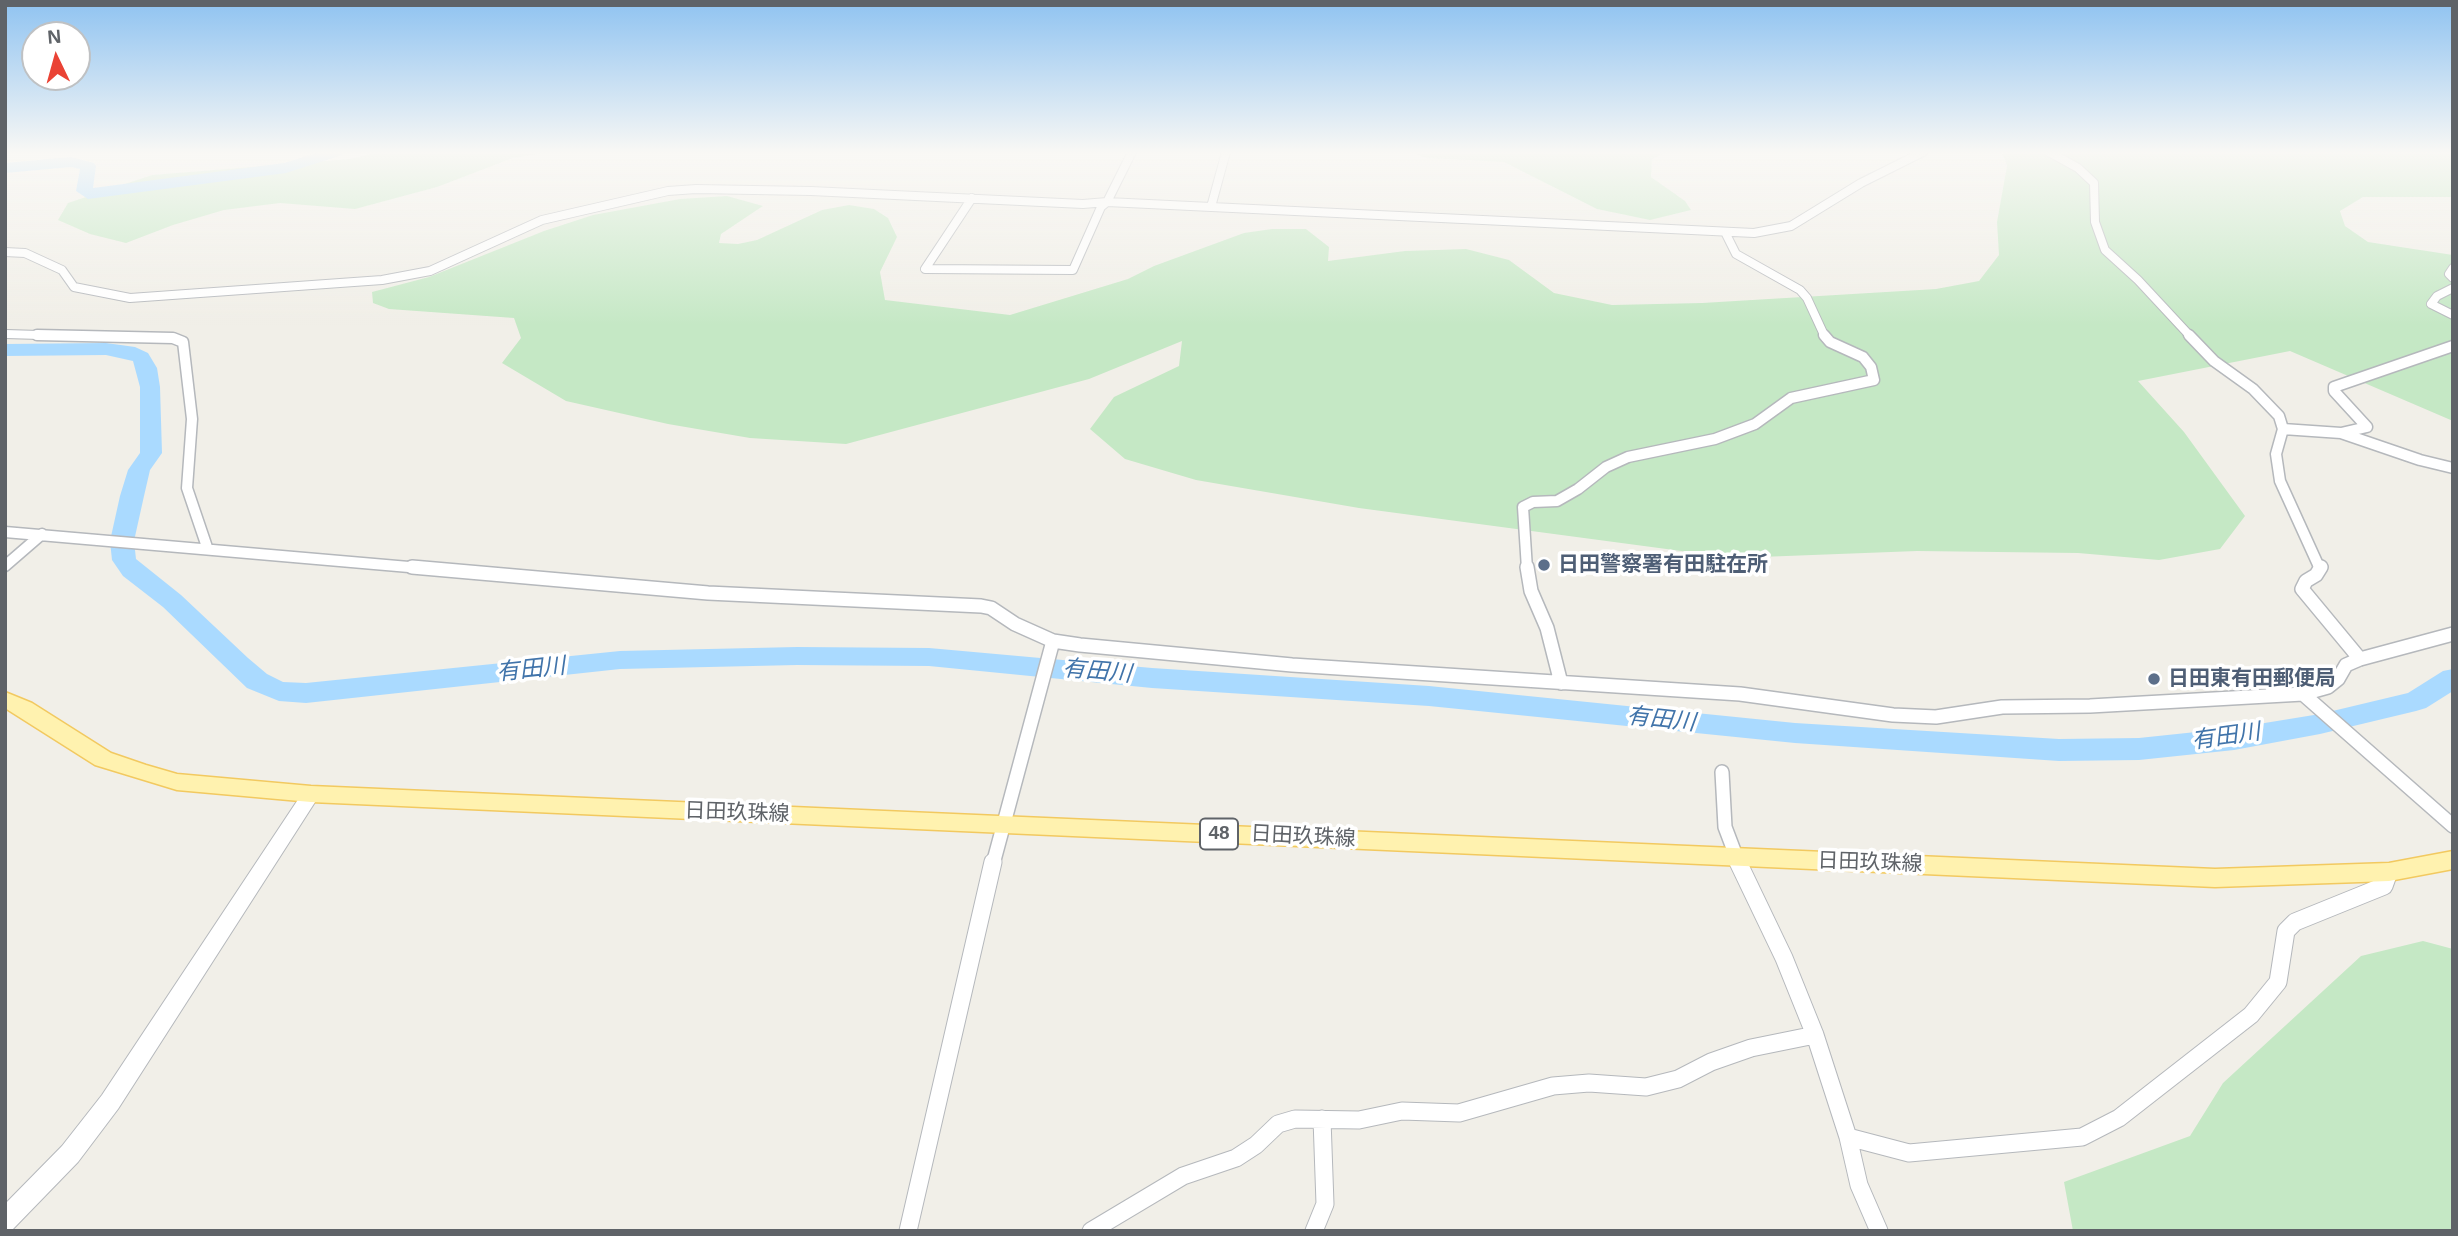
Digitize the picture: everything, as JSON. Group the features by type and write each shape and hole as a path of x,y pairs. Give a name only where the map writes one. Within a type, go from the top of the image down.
{"main road":[{"name":"日田玖珠線","path":"5,699 25,708 103,759 142,772 177,782 311,794 2214,878 2389,872 2453,860"}],"street":[{"path":"5,252 26,253 62,270 74,287 130,298 145,298 409,276 473,254 542,220 589,210"},
{"path":"966,210 925,269 1073,270 1100,210"},
{"path":"1267,210 1726,232 1774,231 1791,226 1818,210"},
{"path":"2095,210 2095,222 2105,250 2138,280 2214,361 2269,403 2279,416 2283,429 2276,454 2280,481 2321,568 2306,581 2302,589 2360,659"},
{"path":"1561,683 1547,628 1531,591 1525,555 1523,507 1533,502 1557,501 1578,489 1606,467 1628,457 1715,439 1755,424 1791,398 1874,380 1871,367 1863,358 1830,342 1823,334 1807,298 1800,290 1736,254 1726,232"},
{"path":"2453,268 2449,274 2453,278"},
{"path":"2453,288 2437,296 2431,304 2453,315"},
{"path":"5,334 173,338 183,342 192,419 187,488 202,547"},
{"path":"2341,433 2367,427 2334,391 2334,387 2453,346"},
{"path":"2283,429 2341,433 2420,460 2453,468"},
{"path":"5,531 708,593 981,606 992,608 1015,624 1053,641 1292,665 1741,694 1893,715 1936,716 2002,707 2090,706 2303,694 2328,687 2346,665 2360,659 2453,634"},
{"path":"5,566 42,534"},
{"path":"908,1231 1002,824 1053,641"},
{"path":"2303,694 2453,826"},
{"path":"1722,772 1725,827 1736,857 1784,958 1815,1035 1848,1137 1859,1185 1879,1231"},
{"path":"5,1221 70,1154 110,1102 311,794"},
{"path":"1848,1137 1909,1153 2082,1137 2119,1118 2251,1014 2278,982 2287,931 2295,922 2384,886 2389,872"},
{"path":"1091,1231 1183,1176 1236,1158 1256,1146 1278,1124 1295,1119 1359,1120 1402,1111 1459,1113 1553,1086 1589,1083 1646,1087 1678,1079 1711,1062 1751,1048 1815,1035"},
{"path":"1314,1231 1325,1204 1322,1119"}],"green space":[{"path":"64,210 227,210 173,225 126,243 90,234 58,220"},
{"path":"622,210 757,210 721,234 719,243 738,244 757,240 822,210 875,210 888,218 897,237 880,272 885,300 1010,315 1128,279 1154,266 1244,233 1272,229 1306,229 1329,247 1328,261 1405,251 1466,249 1509,260 1554,293 1612,305 1702,303 1936,289 1979,281 1999,255 1997,222 1999,210 2342,210 2340,211 2345,226 2368,242 2453,255 2453,421 2290,351 2138,381 2184,432 2245,516 2220,549 2159,560 2078,553 1917,551 1734,558 1359,508 1196,480 1125,459 1090,429 1114,397 1179,366 1182,341 1089,379 846,444 750,438 668,424 566,401 502,363 521,338 514,318 389,309 373,303 372,292 429,277 544,231 593,215"},
{"path":"1600,210 1691,210 1650,220"},
{"path":"2423,941 2453,949 2453,1231 2073,1231 2064,1182 2190,1136 2223,1083 2361,956"}],"waterway":[{"name":"有田川","path":"5,350 106,349 135,353 141,357 147,368 150,387 151,453 139,470 132,496 122,541 124,560 132,570 172,601 238,665 257,681 279,691 306,693 620,660 797,656 929,657 1152,678 1429,696 1795,733 2059,750 2139,749 2234,739 2320,724 2416,701 2453,678"}],"place":[{"name":"日田警察署有田駐在所","path":"1544,565"},
{"name":"日田東有田郵便局","path":"2154,679"}]}
